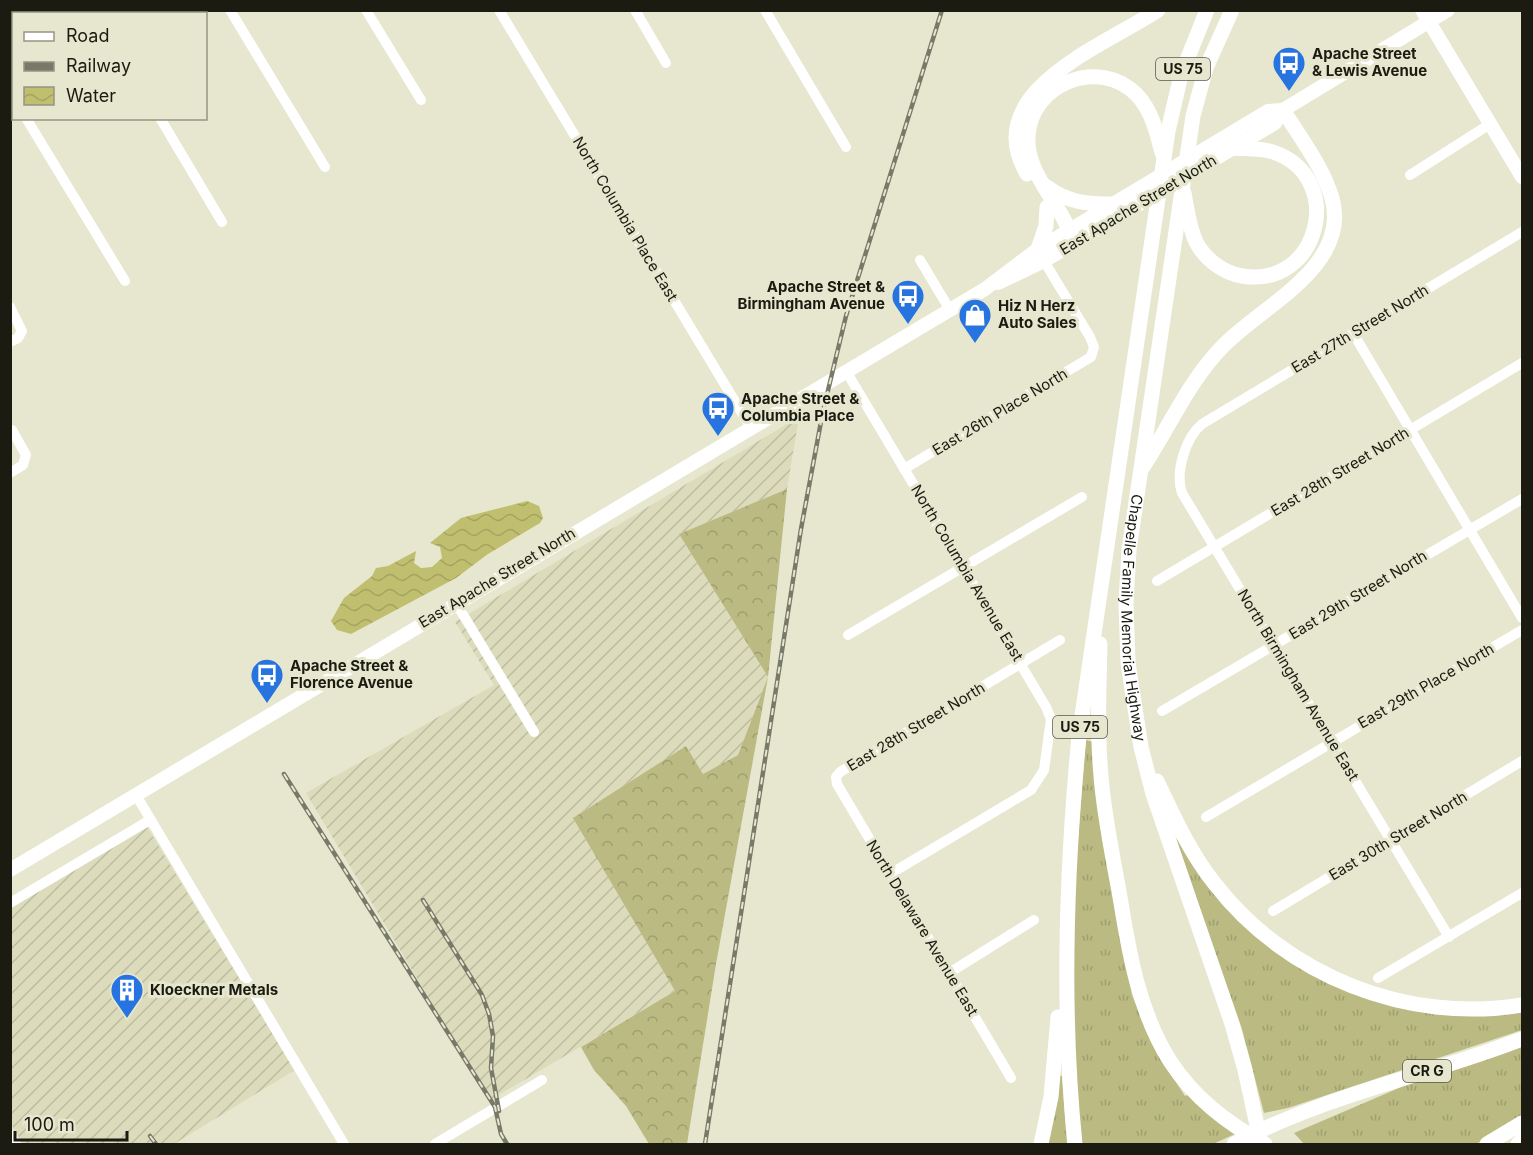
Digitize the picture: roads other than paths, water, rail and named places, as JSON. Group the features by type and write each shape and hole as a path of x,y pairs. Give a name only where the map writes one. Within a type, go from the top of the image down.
{"highway":[{"path":"1069,236 1047,207 1019,156 1018,126 1026,103 1047,79 1158,10"},
{"name":"US 75","path":"1163,133 1181,75 1207,10"},
{"name":"US 75","path":"1183,219 1182,184 1193,116 1206,68 1232,10"},
{"path":"1069,236 1031,161 1029,130 1038,104 1053,89 1065,82 1094,76 1124,86 1142,101 1163,133"},
{"path":"1140,472 1183,397 1207,364 1240,330 1311,271 1323,258 1330,242 1334,220 1332,197 1283,110"},
{"name":"Chapelle Family Memorial Highway","path":"1075,1144 1066,1011 1068,879 1079,736 1164,159 1163,133"},
{"path":"1183,219 1204,253 1222,269 1239,275 1256,277 1275,273 1295,261 1307,249 1315,229 1317,210 1312,190 1304,175 1287,159 1273,152 1233,148"},
{"path":"1044,185 1060,197 1075,202 1114,204"},
{"path":"1041,255 1047,207"},
{"name":"Chapelle Family Memorial Highway","path":"1183,219 1129,550 1126,603 1128,663 1141,747 1155,802 1245,1070 1262,1144"},
{"path":"1102,575 1098,736 1101,780 1136,981 1150,1021 1171,1062 1208,1106 1225,1120 1262,1144 1297,1119"},
{"path":"1141,747 1184,837 1204,869 1228,900 1279,946 1333,978 1400,1001 1470,1010 1522,1005"},
{"path":"1041,1144 1054,1074 1068,879"},
{"path":"1209,958 1245,1114 1249,1144"},
{"name":"CR G","path":"1297,1119 1332,1102 1522,1039"},
{"path":"1234,1144 1297,1119"},
{"path":"1487,1144 1522,1123"},
{"path":"1518,1144 1522,1140"}],"main road":[{"name":"East Apache Street North","path":"1069,236 1275,123 1283,110 1425,16 1448,10"},
{"path":"1425,16 1522,177"},
{"name":"East Apache Street North","path":"10,870 985,289 1041,255 1114,204 1268,111 1283,110"}],"street":[{"path":"230,10 326,167"},
{"path":"366,10 420,100"},
{"name":"North Columbia Place East","path":"499,10 751,428"},
{"path":"634,10 666,63"},
{"path":"765,10 846,147"},
{"path":"27,120 125,281"},
{"path":"161,120 222,222"},
{"path":"1410,175 1490,124"},
{"name":"East 27th Street North","path":"1197,427 1522,231"},
{"name":"East 26th Place North","path":"904,469 1080,365 1094,352 1090,337 1041,255"},
{"path":"920,260 950,310"},
{"path":"10,307 22,331 10,342"},
{"path":"1353,333 1522,618"},
{"name":"East 28th Street North","path":"1157,581 1522,363"},
{"name":"North Columbia Avenue East","path":"846,371 964,566 1051,719 1044,770 1037,784 890,874"},
{"name":"North Birmingham Avenue East","path":"1197,427 1190,436 1179,475 1179,484 1449,937"},
{"path":"10,473 23,465 26,455 12,430"},
{"path":"848,635 1082,497"},
{"name":"East 29th Street North","path":"1162,711 1522,499"},
{"path":"456,603 534,732"},
{"name":"East 29th Place North","path":"1206,817 1522,630"},
{"name":"East 28th Street North","path":"836,777 840,772 1060,640"},
{"name":"East 30th Street North","path":"1273,911 1522,761"},
{"name":"North Delaware Avenue East","path":"836,777 837,784 1011,1078"},
{"path":"136,795 344,1144"},
{"path":"10,903 150,820"},
{"path":"1378,978 1522,893"},
{"path":"949,973 1034,920"},
{"path":"435,1144 543,1080"},
{"path":"10,1135 16,1144"}],"water":[{"path":"527,501 539,506 543,518 540,523 488,554 456,578 351,634 337,630 331,621 344,598 372,576 376,568 388,566 416,551 414,563 421,568 432,567 442,558 440,547 430,543 461,518"}],"railway":[{"path":"705,1144 801,529 823,411 846,316 942,10"},
{"path":"284,774 495,1107 501,1134 507,1144"},
{"path":"423,900 482,995 489,1014 493,1036 491,1068 499,1111"},
{"path":"150,1136 156,1144"}],"place":[{"name":"Apache Street & Lewis Avenue","path":"1289,92"},
{"name":"Apache Street & Birmingham Avenue","path":"908,325"},
{"name":"Hiz N Herz Auto Sales","path":"975,344"},
{"name":"Apache Street & Columbia Place","path":"718,437"},
{"name":"Apache Street & Florence Avenue","path":"267,704"},
{"name":"Kloeckner Metals","path":"127,1019"}]}
